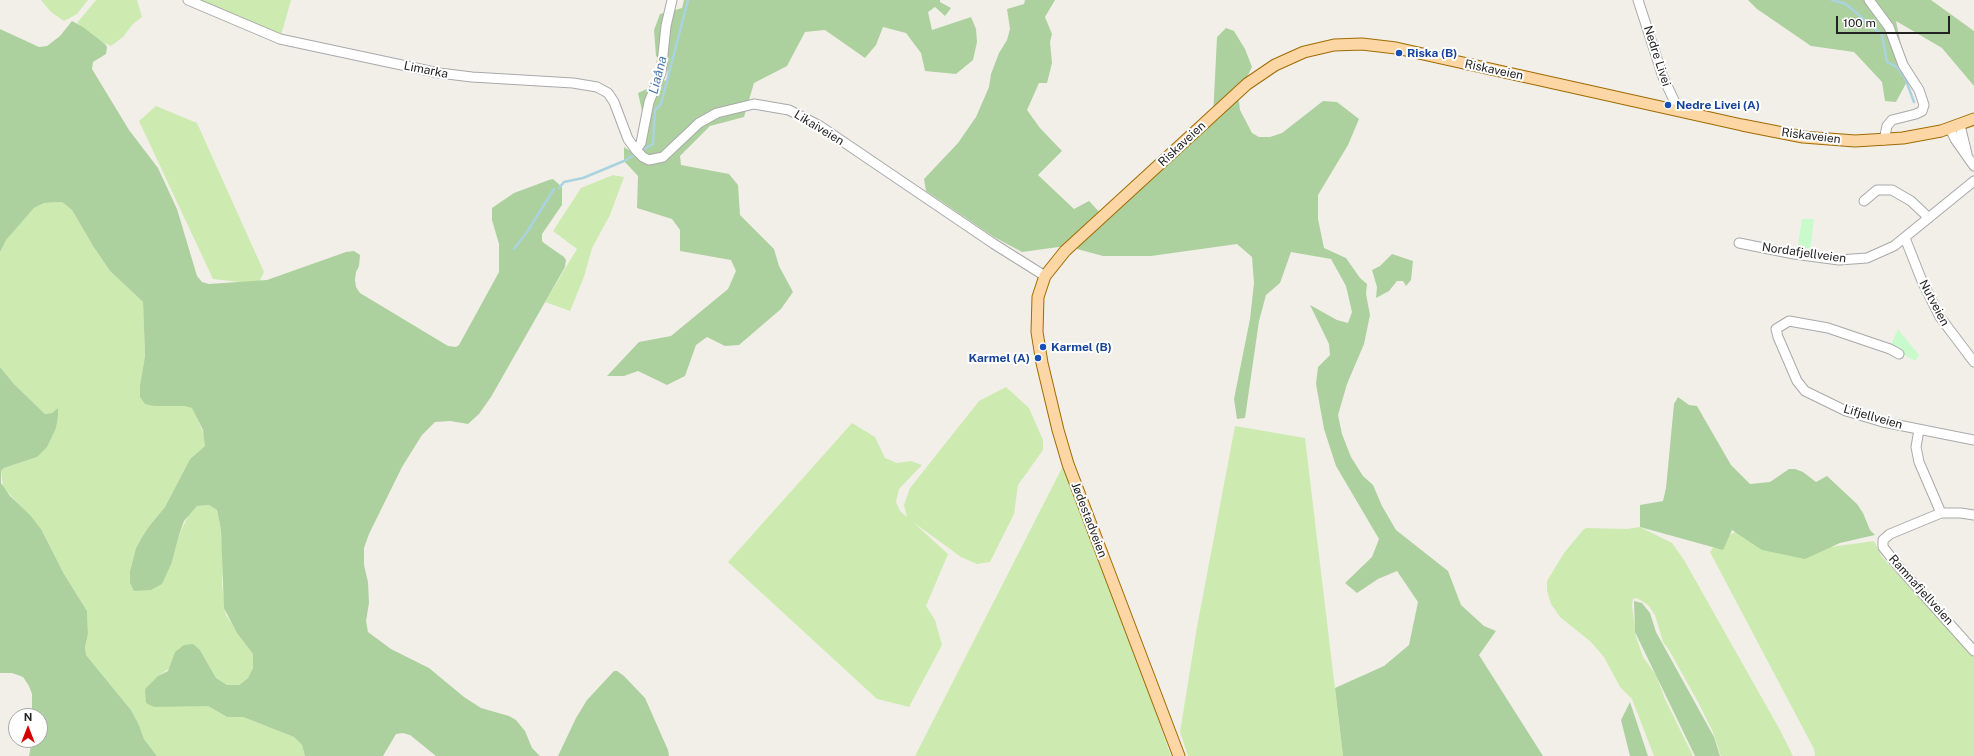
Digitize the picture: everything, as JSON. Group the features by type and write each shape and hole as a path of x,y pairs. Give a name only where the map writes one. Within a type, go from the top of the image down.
{"main road":[{"name":"Riskaveien","path":"1045,276 1072,244 1247,84 1265,71 1285,60 1315,49 1353,44 1396,48 1803,137 1855,141 1913,137 1955,126 1974,119"},
{"name":"Jødestadveien","path":"1045,276 1038,297 1038,332 1044,371 1058,430 1075,484 1179,756"}],"street":[{"name":"Limarka","path":"188,0 280,39 432,72 472,77 573,83 597,87 608,93 614,102 628,139 636,150"},
{"path":"636,150 641,143 650,102 661,73 666,26 672,0"},
{"name":"Nedre Livei","path":"1638,0 1663,77 1679,111"},
{"path":"1869,0 1889,26 1900,58 1920,90 1924,105 1922,111 1916,114 1892,120 1887,126 1884,140"},
{"name":"Likaiveien","path":"636,150 648,160 663,157 699,123 717,113 739,107 754,104 789,110 805,116 994,244 1045,276"},
{"path":"1955,126 1955,140 1974,166"},
{"name":"Nordafjellveien","path":"1739,243 1794,254 1849,260 1875,255 1890,249 1905,238 1974,181"},
{"path":"1864,201 1877,190 1892,190 1911,201 1929,218"},
{"name":"Nutveien","path":"1905,238 1922,281 1940,317 1974,362"},
{"name":"Lifjellveien","path":"1899,354 1890,349 1828,328 1789,321 1776,329 1797,381 1805,391 1846,411 1919,430 1974,440"},
{"path":"1919,430 1916,447 1918,462 1941,513 1974,515"},
{"name":"Ramnafjellveien","path":"1941,513 1890,534 1883,540 1883,547 1898,566 1974,651"}],"green space":[{"path":"41,0 88,0 77,14 64,21 51,12"},
{"path":"96,0 137,0 142,17 133,24 123,37 111,46 96,39 77,23"},
{"path":"188,0 291,0 280,39"},
{"path":"684,0 940,0 940,2 951,8 945,16 935,7 928,12 932,30 971,17 976,29 977,42 973,60 956,74 925,71 921,53 906,33 883,27 876,45 865,58 825,30 805,32 787,66 754,83 744,117 710,126 680,156 681,165 729,174 738,185 740,215 774,249 779,266 793,292 781,309 739,345 725,346 707,337 696,345 685,376 667,385 638,371 624,376 607,376 639,342 671,336 728,289 736,271 731,260 680,251 680,230 672,219 637,208 638,176 624,161 624,147 640,157 644,142 645,124 638,93 668,79 667,67 656,56 654,30 660,14 682,8"},
{"path":"1025,0 1055,0 1045,17 1052,34 1050,42 1052,63 1047,83 1039,83 1027,110 1040,128 1062,151 1038,175 1074,209 1089,201 1106,219 1169,159 1192,142 1213,117 1217,37 1226,28 1234,31 1245,49 1252,67 1247,77 1237,85 1240,110 1252,133 1259,137 1270,137 1282,133 1323,101 1337,102 1359,119 1348,145 1318,195 1318,219 1324,248 1346,258 1360,278 1367,284 1366,294 1370,315 1364,344 1347,384 1338,415 1342,434 1351,457 1363,476 1373,485 1382,506 1396,530 1448,571 1461,605 1484,626 1496,631 1479,655 1543,756 1343,756 1335,688 1384,666 1409,645 1418,602 1397,571 1378,579 1357,593 1345,583 1372,557 1379,539 1336,466 1324,429 1316,384 1318,367 1330,355 1329,344 1310,305 1337,320 1348,323 1352,312 1346,286 1331,259 1291,252 1280,283 1266,295 1259,321 1245,418 1237,419 1234,399 1250,319 1254,283 1252,257 1237,244 1151,256 1103,256 1066,246 1022,252 994,237 926,191 924,179 958,143 976,117 989,87 991,74 999,53 1007,40 1010,29 1007,9 1024,4"},
{"path":"1748,0 1931,0 1974,31 1974,86 1942,48 1896,21 1902,50 1911,74 1896,102 1885,101 1882,82 1854,52 1811,46 1757,9"},
{"path":"72,21 83,27 107,47 106,54 93,62 92,69 129,130 158,168 177,209 197,276 202,282 209,284 267,280 346,252 354,251 360,255 355,280 356,287 360,293 448,346 456,347 459,345 499,272 499,244 492,220 492,208 514,193 549,180 553,179 562,187 562,205 542,234 542,241 564,257 566,260 565,267 491,397 479,414 468,424 450,421 435,422 422,435 402,467 369,534 364,548 364,565 368,582 369,603 366,621 368,632 391,649 429,668 464,697 481,708 509,716 516,720 525,731 532,748 540,756 436,756 410,735 403,733 396,734 383,756 305,756 302,745 294,737 243,717 227,717 208,706 154,707 146,703 145,689 158,676 168,671 175,652 184,645 193,644 200,650 216,678 227,685 239,685 248,678 253,668 253,654 237,633 224,608 221,530 217,510 209,505 197,506 184,521 172,562 162,584 151,590 134,591 130,583 130,571 136,548 142,537 165,507 190,459 205,446 203,430 192,408 184,406 154,406 145,404 140,397 140,385 145,356 143,302 110,271 93,246 72,210 62,202 44,203 34,208 6,240 0,252 0,29 39,47 47,46 60,36"},
{"path":"156,106 197,123 264,272 258,284 213,279 139,121"},
{"path":"613,175 624,177 610,215 592,248 584,277 570,311 545,302 577,249 553,231 581,188"},
{"path":"62,202 72,210 93,246 110,271 143,302 145,356 140,385 154,406 184,406 193,408 205,437 205,446 190,459 165,507 142,537 136,548 130,571 172,562 179,535 189,514 197,506 209,505 217,510 221,530 223,563 222,584 226,615 253,654 253,668 251,675 239,685 227,685 216,678 200,650 175,652 170,668 158,676 196,705 208,706 227,717 243,717 294,737 302,745 305,756 157,756 144,739 131,710 86,655 85,647 88,634 87,611 64,574 41,529 3,487 1,471 4,468 37,457 58,416 58,409 52,413 45,414 14,384 0,367 0,252 5,240 34,208 44,203"},
{"path":"1802,219 1814,219 1810,252 1803,250 1798,245"},
{"path":"1392,254 1413,261 1411,280 1406,286 1403,281 1397,281 1389,291 1376,298 1377,287 1372,270 1380,266"},
{"path":"1898,329 1919,355 1915,361 1890,347"},
{"path":"0,367 14,384 45,414 52,413 58,408 56,428 47,447 37,457 4,468 1,471 1,483 10,496 30,515 41,529 64,574 87,611 88,634 85,647 86,655 131,710 144,739 157,756 29,756 30,748 48,748 48,708 32,708 32,694 23,677 12,673 0,673"},
{"path":"1006,387 1029,408 1043,440 1043,450 1018,485 1014,514 990,562 977,564 961,557 913,522 948,554 926,606 935,620 942,645 909,707 877,699 728,562 852,423 875,437 885,458 897,463 911,461 922,465 899,489 896,502 900,511 907,517 904,505 910,488 979,401"},
{"path":"1678,397 1689,405 1697,406 1731,465 1750,484 1770,482 1789,469 1795,469 1803,472 1816,482 1827,476 1857,504 1863,513 1870,530 1875,535 1840,543 1805,559 1762,550 1732,530 1723,550 1640,527 1640,505 1663,501 1666,488 1674,404"},
{"path":"1235,426 1305,438 1343,756 1188,756 1180,732 1197,627"},
{"path":"1066,460 1171,756 915,756"},
{"path":"1640,527 1672,543 1684,560 1780,730 1793,756 1721,756 1712,730 1698,702 1663,642 1655,615 1648,605 1637,598 1633,599 1632,605 1636,637 1643,657 1656,675 1665,699 1693,756 1654,756 1632,699 1620,687 1604,657 1591,642 1560,617 1551,604 1547,591 1547,581 1564,553 1583,530 1586,528 1627,529"},
{"path":"1739,530 1831,547 1874,541 1882,557 1974,657 1974,756 1815,756 1814,749 1710,552 1718,541"},
{"path":"1634,601 1642,603 1650,613 1656,632 1714,737 1720,756 1695,756 1635,632"},
{"path":"614,671 617,671 624,676 645,698 668,750 669,756 558,756 576,718 587,700"},
{"path":"1630,702 1648,756 1630,756 1621,720"}],"waterway":[{"name":"Liaåna","path":"559,188 564,182 583,178 624,161 653,144 655,110 661,104 688,0"},
{"path":"1832,0 1846,4 1882,35 1887,62 1897,67 1905,78 1914,102"},
{"name":"Liaåna","path":"514,249 527,232 554,189"}],"place":[{"name":"Riska (B)","path":"1399,53"},
{"name":"Nedre Livei (A)","path":"1668,105"},
{"name":"Karmel (B)","path":"1043,347"},
{"name":"Karmel (A)","path":"1038,358"}]}
